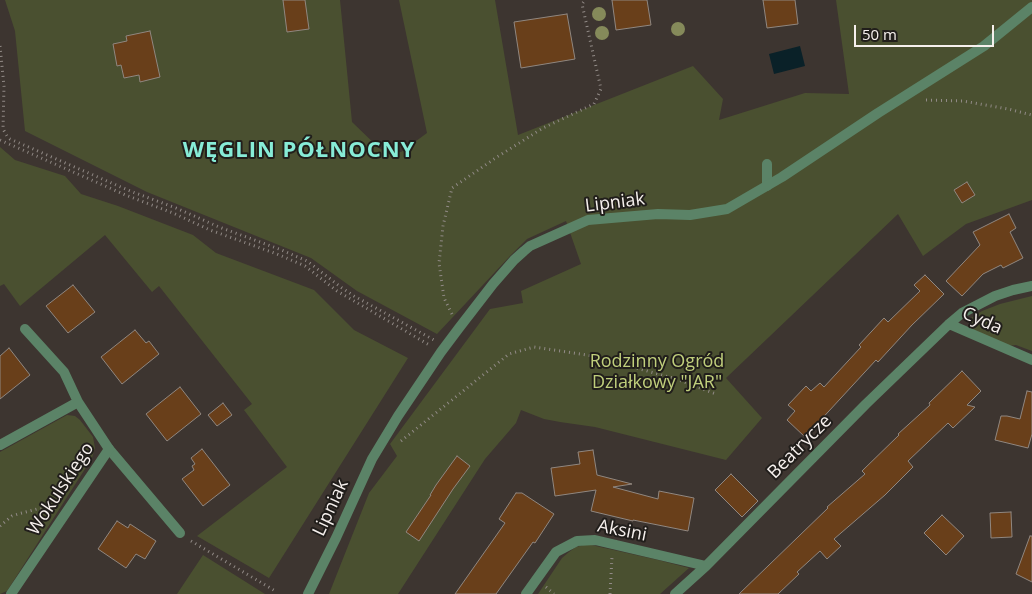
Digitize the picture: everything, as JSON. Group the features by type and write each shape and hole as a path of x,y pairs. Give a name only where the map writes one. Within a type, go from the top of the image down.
{"street":[{"name":"Lipniak","path":"308,594 372,459 398,416 443,349 493,284 514,260 530,246 588,220 658,214 690,215 727,209 782,177 984,46 1032,7"},
{"path":"767,164 767,186"},
{"name":"Cyda","path":"1032,286 995,296 962,313 949,324 1032,360"},
{"name":"Beatrycze","path":"675,594 706,566 866,404 949,324"},
{"name":"Wokulskiego","path":"11,594 109,449 78,402 64,372 26,329"},
{"path":"0,445 78,402"},
{"path":"109,449 180,533"},
{"name":"Aksini","path":"526,594 556,552 577,541 596,540 706,566"}],"path":[{"path":"459,328 444,298 439,263 443,226 452,188 543,128 594,104 601,89 582,4 585,0"},
{"path":"0,46 4,86 2,123 4,133 10,139 130,191 176,208 219,228 307,261 348,292 443,349"},
{"path":"900,99 964,102 1008,108 1032,116"},
{"path":"0,140 210,230 305,266 344,296 443,349"},
{"path":"400,442 508,354 534,347 593,356 676,379 716,394"},
{"path":"0,526 12,516 37,509 44,508 57,513"},
{"path":"180,533 277,592"},
{"path":"610,594 612,555 615,544"}],"green space":[{"name":"Rodzinny Ogród Działkowy \"JAR\"","path":"5,0 340,0 352,122 380,149 401,152 427,133 399,0 495,0 518,135 693,66 723,99 719,120 805,93 849,94 836,0 1032,0 1032,200 966,224 923,256 898,214 726,378 762,418 726,460 595,427 544,419 521,410 516,423 485,459 398,594 329,594 369,493 397,456 390,444 490,309 523,303 521,291 581,264 566,221 527,239 437,334 357,291 311,258 147,192 25,131 15,31"},
{"path":"0,147 15,160 65,176 81,194 193,235 216,253 314,290 354,330 408,358 269,578 197,536 287,467 244,410 252,404 159,286 152,292 105,235 20,306 4,284 0,286"},
{"path":"1032,296 1032,351 1016,345 1007,346 970,328 971,318 982,311 1000,304"},
{"path":"67,415 75,416 80,420 93,437 95,448 92,458 7,591 0,594 0,452"},
{"path":"587,544 689,568 660,594 538,594 562,558 576,547"},
{"path":"203,555 265,594 177,594"}],"water":[{"path":"800,46 805,66 774,74 769,54"}],"building":[{"path":"283,0 305,0 309,29 287,32"},
{"path":"612,0 647,0 651,25 616,30"},
{"path":"763,0 795,0 798,24 767,28"},
{"path":"567,14 575,59 521,68 514,22"},
{"path":"150,31 160,77 140,82 139,75 124,78 121,65 117,66 113,44 127,41 126,36"},
{"path":"967,182 975,195 962,203 954,190"},
{"path":"1009,214 1016,228 1010,232 1023,258 1003,268 1001,265 983,274 962,296 946,281 980,245 973,232"},
{"path":"925,275 944,294 878,362 876,360 805,437 787,420 795,411 788,405 806,386 811,391 820,383 824,387 861,347 859,345 884,318 888,322 920,291 914,285"},
{"path":"73,285 95,312 68,333 46,306"},
{"path":"135,330 146,343 149,341 159,354 122,384 101,357"},
{"path":"9,348 30,375 0,399 0,356"},
{"path":"962,371 981,391 967,405 975,407 953,428 948,423 908,461 913,467 885,495 834,539 841,546 827,559 820,551 797,572 799,574 778,594 739,594 827,507 865,474 862,471"},
{"path":"180,387 201,414 167,441 146,414"},
{"path":"1027,391 1032,392 1032,434 1028,448 995,440 1001,416 1020,419"},
{"path":"223,403 232,415 217,426 208,415"},
{"path":"202,449 230,485 203,506 182,479 194,470 192,466 195,464 191,458"},
{"path":"593,450 597,475 632,484 613,487 658,499 659,491 694,498 688,531 591,511 596,490 555,496 551,468 580,464 578,452"},
{"path":"457,456 470,466 419,541 406,532"},
{"path":"731,474 758,501 742,517 715,490"},
{"path":"516,493 522,493 554,514 535,543 533,542 496,594 455,594 505,523 499,519"},
{"path":"1011,512 1012,537 991,538 990,513"},
{"path":"942,515 964,536 946,555 924,533"},
{"path":"117,521 128,528 130,524 156,541 145,559 136,554 126,568 98,549"},
{"path":"1030,536 1032,536 1032,582 1016,574"}],"district":[{"name":"WĘGLIN PÓŁNOCNY","path":"299,151"}]}
